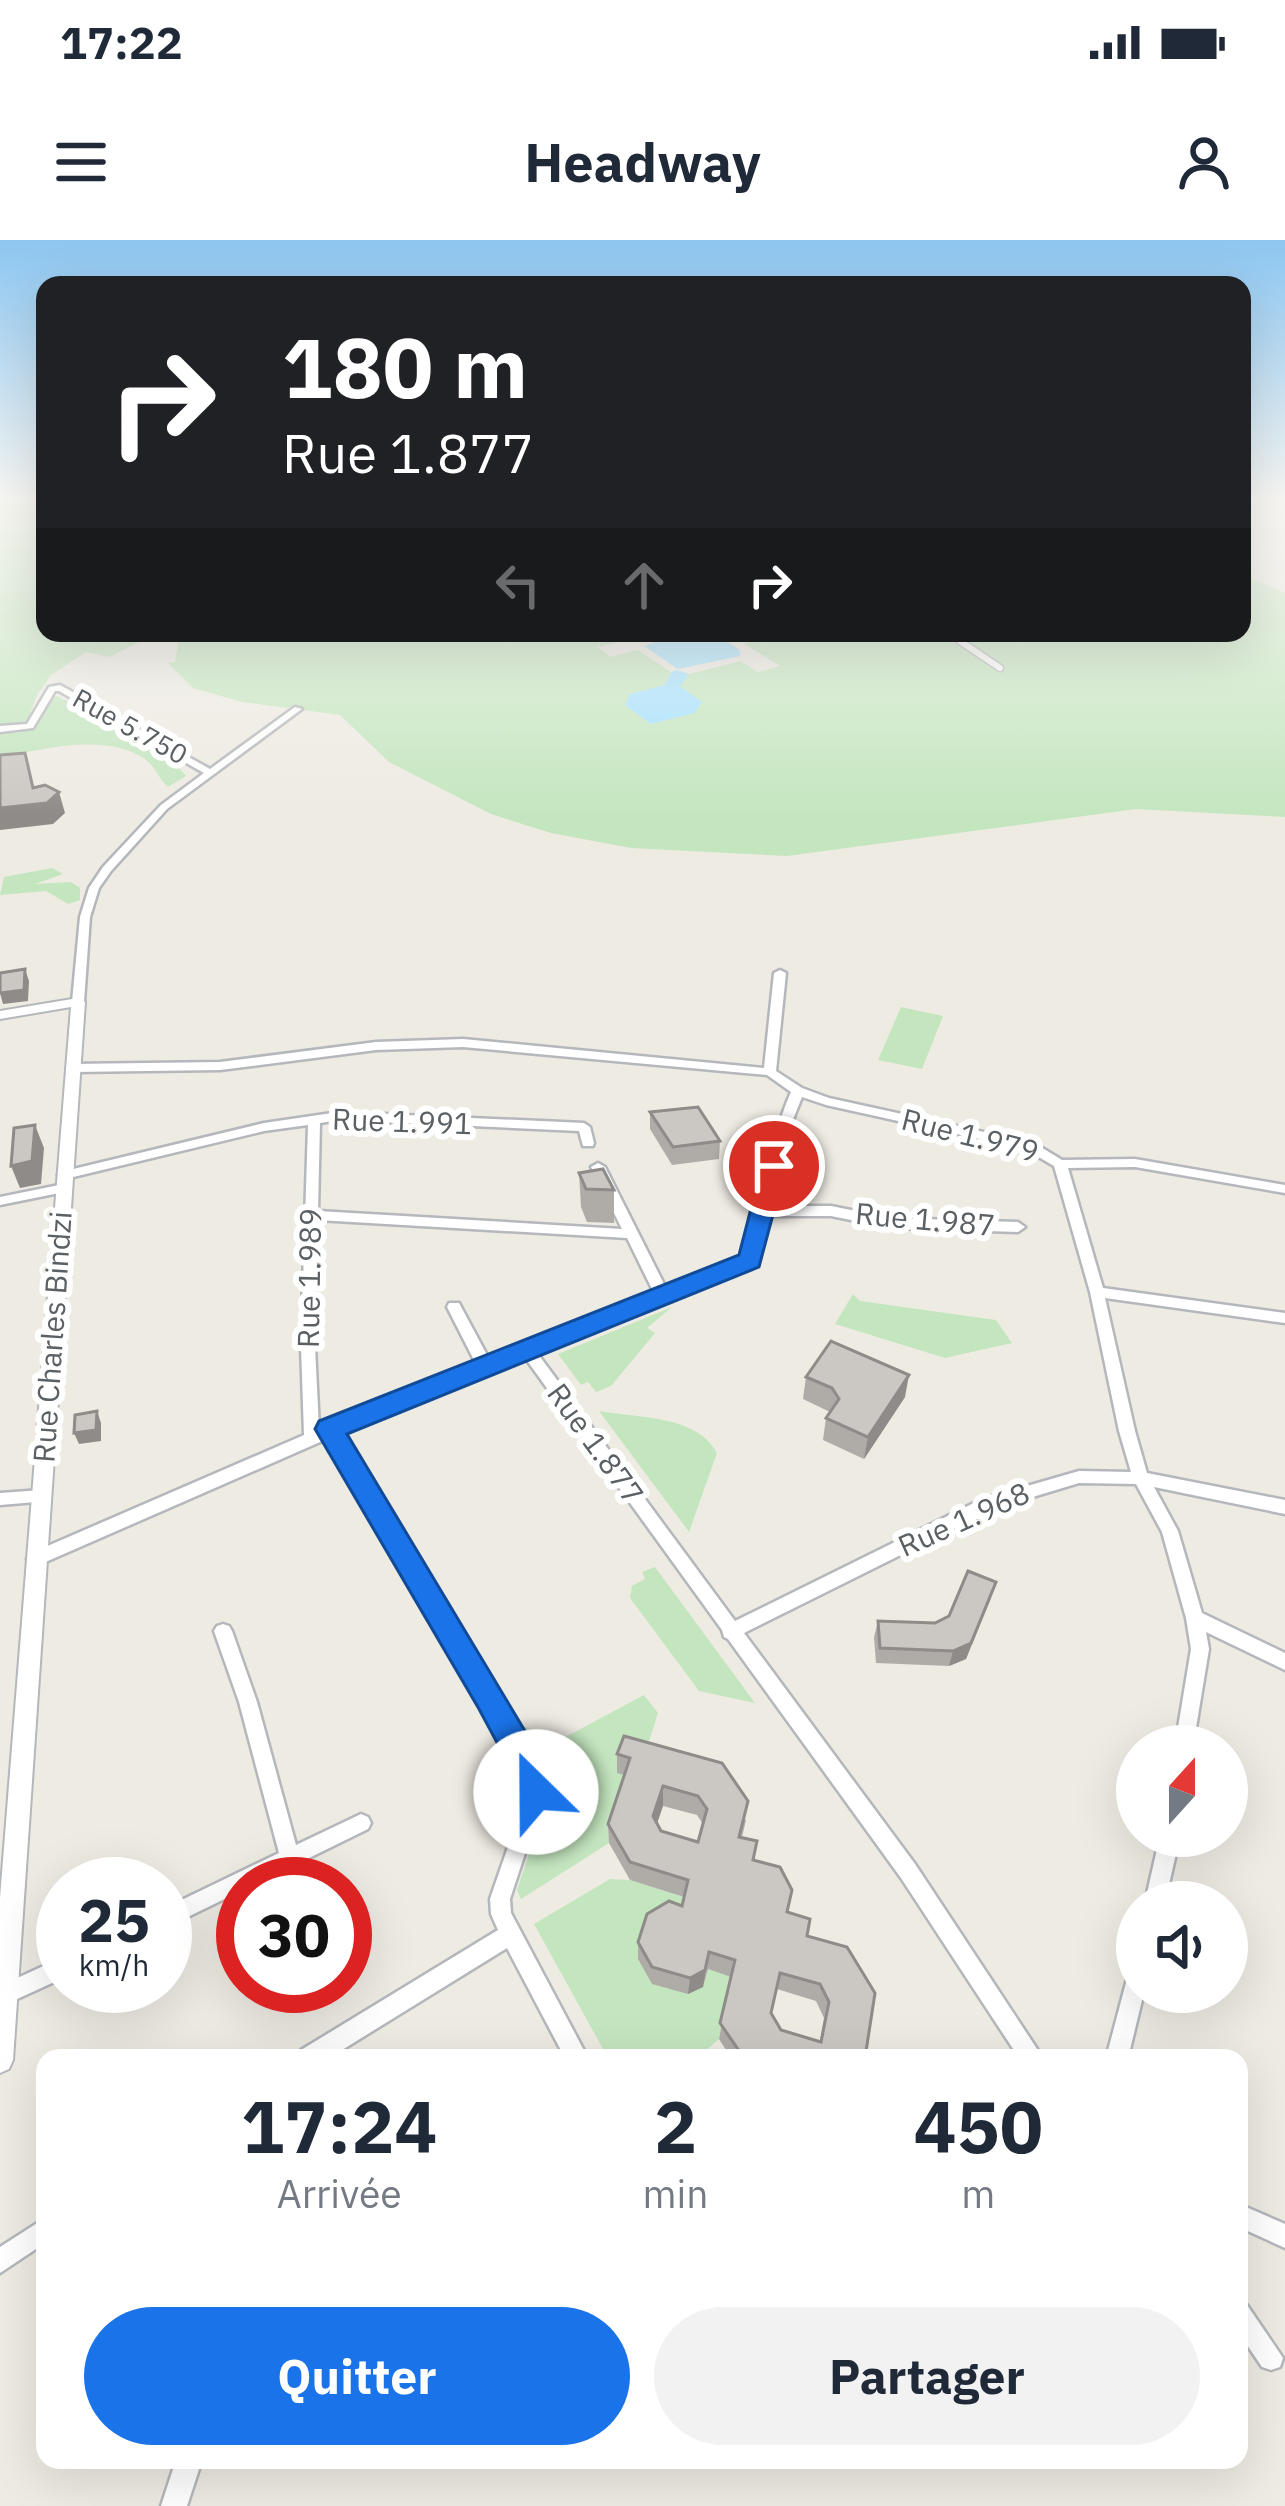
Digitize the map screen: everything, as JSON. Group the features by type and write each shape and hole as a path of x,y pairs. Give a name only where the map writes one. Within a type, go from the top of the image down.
{"street":[{"path":"961,642 1000,668"},
{"name":"Rue 5.750","path":"0,729 29,726 58,687 209,772"},
{"name":"Rue Charles Bindzi","path":"0,2058 8,1835 42,1496 80,943 94,888 138,832 209,772 298,710"},
{"path":"73,1068 220,1066 376,1046 463,1042 770,1072 780,974"},
{"path":"0,1015 78,1002"},
{"name":"Rue 1.979","path":"770,1072 797,1091 1029,1146 1060,1163 1135,1163 1285,1189"},
{"path":"35,1559 484,1364 750,1261 766,1211 782,1121 797,1091"},
{"name":"Rue 1.991","path":"0,1201 65,1181 339,1117 584,1127 588,1143"},
{"name":"Rue 1.989","path":"314,1120 310,1216 321,1433"},
{"path":"1060,1163 1097,1292 1141,1478 1170,1532 1196,1618 1200,1649 1187,1725"},
{"path":"598,1167 663,1297"},
{"name":"Rue 1.987","path":"766,1211 831,1210 891,1223 1018,1227"},
{"path":"310,1216 632,1234"},
{"path":"1097,1292 1285,1318"},
{"path":"454,1307 484,1364"},
{"name":"Rue 1.877","path":"527,1350 908,1871 1026,2049"},
{"path":"321,1433 534,1778 536,1792 499,1906 572,2049"},
{"name":"Rue 1.968","path":"730,1632 988,1504 1079,1477 1141,1478 1285,1507"},
{"path":"0,1499 42,1496"},
{"path":"1196,1618 1285,1661"},
{"path":"223,1631 248,1702 290,1857"},
{"path":"292,1857 361,1823"},
{"path":"324,2049 512,1934"},
{"path":"4,1995 36,1980"},
{"path":"1120,2049 1129,2013"},
{"path":"1248,2219 1285,2236"},
{"path":"0,2261 36,2235"},
{"path":"1248,2326 1271,2358"},
{"path":"174,2506 186,2469"}],"green space":[{"path":"0,604 36,604 36,642 139,642 110,657 86,652 51,675 26,724 0,726"},
{"path":"1251,604 1285,604 1285,817 1136,809 787,856 631,848 551,833 491,814 389,762 340,715 242,702 193,688 168,663 175,662 178,642 619,642 598,647 610,657 638,650 671,672 665,685 631,694 625,705 651,724 685,675 741,661 758,672 780,666 744,644 1251,642"},
{"path":"57,696 167,759 186,776 168,787 147,761 110,746 73,745 0,758 0,731 19,733 35,727 50,697"},
{"path":"52,868 63,874 35,884 71,882 80,888 80,900 68,904 46,891 0,895 4,877"},
{"path":"901,1007 943,1016 922,1069 878,1060"},
{"path":"853,1294 860,1301 996,1320 1012,1343 945,1358 835,1324"},
{"path":"672,1307 647,1328 655,1333 611,1386 596,1392 588,1382 581,1385 558,1354"},
{"path":"599,1411 681,1425 696,1431 717,1453 689,1532"},
{"path":"655,1567 755,1703 699,1691 630,1598 632,1586 645,1579 642,1572"},
{"path":"644,1695 658,1713 643,1761 618,1772 630,1777 609,1843 521,1899 517,1890 554,1780 523,1726 556,1742"},
{"path":"610,1879 630,1880 687,1898 703,1987 708,1969 733,1977 719,2039 707,2049 603,2049 534,1924"}],"water":[{"path":"727,642 740,650 740,656 678,669 644,646"},
{"path":"677,670 689,674 680,686 702,702 695,713 651,724 625,705 630,694 665,685"}],"building":[{"path":"25,753 33,788 45,785 59,792 47,803 0,808 0,755"},
{"path":"25,969 24,990 0,993 0,973"},
{"path":"698,1107 720,1141 673,1147 650,1112"},
{"path":"35,1125 32,1161 11,1166 14,1128"},
{"path":"603,1169 614,1190 586,1189 579,1173"},
{"path":"831,1341 909,1375 868,1437 826,1418 839,1399 832,1388 806,1377"},
{"path":"97,1411 96,1430 74,1433 75,1415"},
{"path":"968,1571 996,1582 971,1643 953,1651 880,1648 878,1621 935,1623 949,1616"},
{"path":"624,1736 722,1763 748,1801 739,1837 757,1841 753,1860 780,1867 792,1890 787,1912 810,1919 807,1936 847,1947 875,1993 866,2049 738,2049 720,2023 735,1960 709,1952 705,1970 690,1978 652,1967 638,1942 647,1914 669,1901 682,1906 688,1880 630,1862 608,1824 630,1758 617,1754","holes":["663,1786 698,1796 707,1809 698,1842 661,1831 653,1816","780,1973 820,1984 829,2002 821,2042 781,2030 771,2013"]}],"route":[{"path":"536,1792 534,1778 490,1699 329,1429 750,1261 774,1166"}]}
